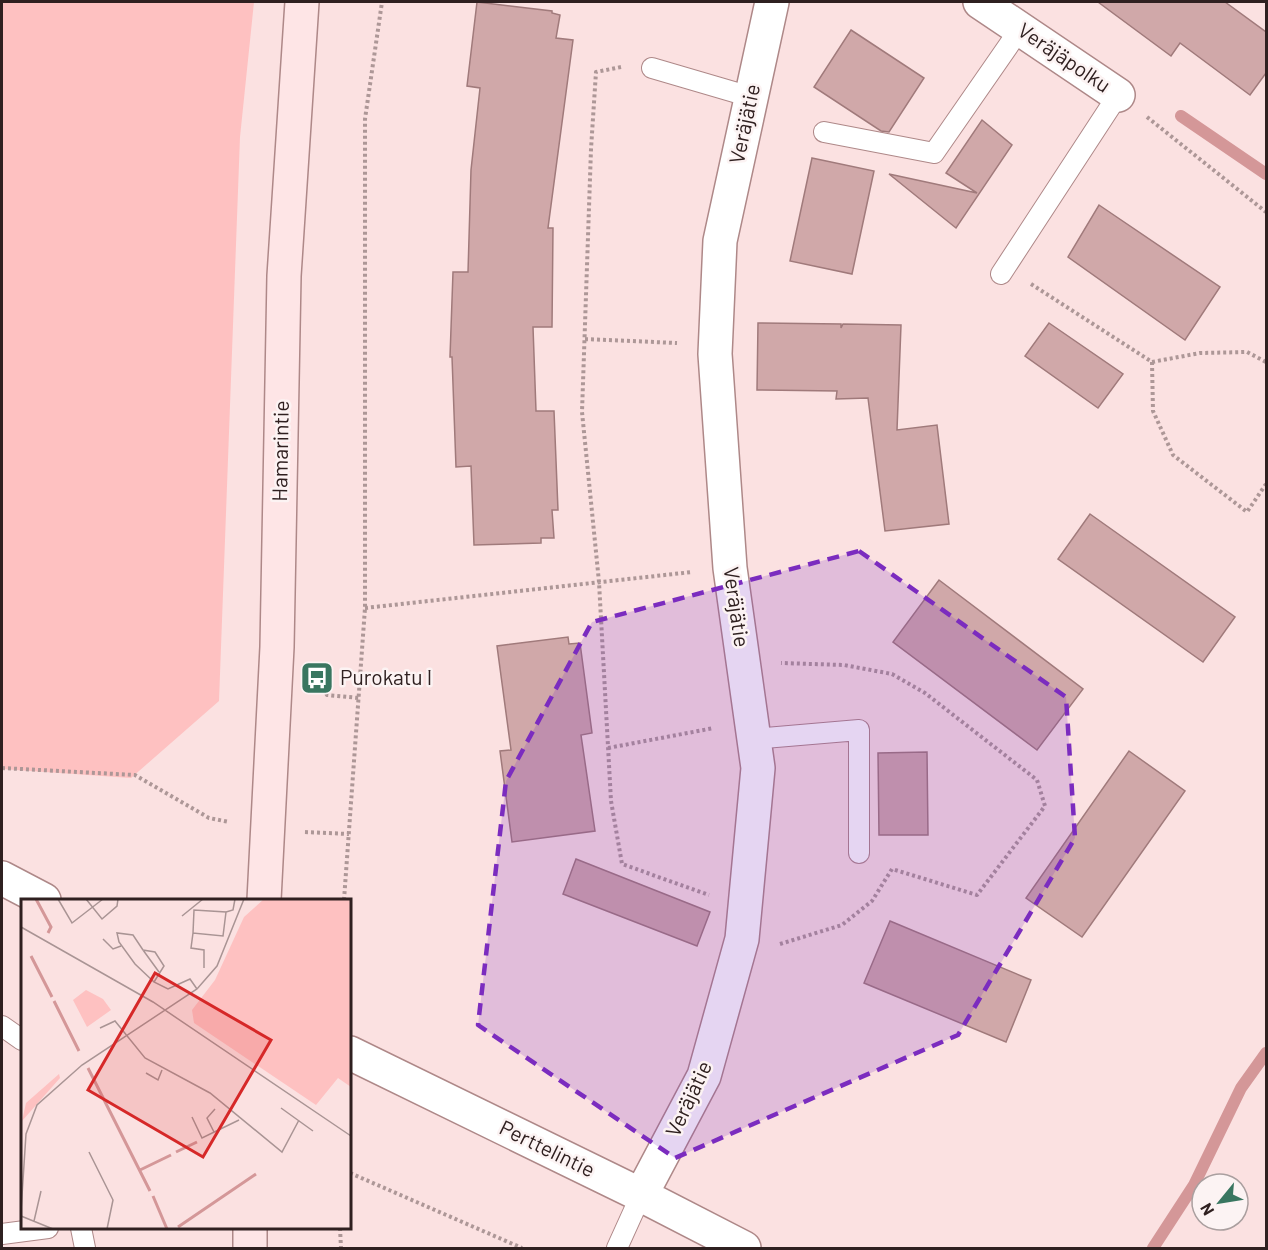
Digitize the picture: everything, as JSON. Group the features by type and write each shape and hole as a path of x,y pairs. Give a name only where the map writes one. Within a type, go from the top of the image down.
{"street":[{"name":"Hamarintie","path":"264,899 276,647 284,276 302,2"},
{"name":"Veräjätie","path":"641,1195 704,1076 742,939 758,768 730,568 715,345 720,241 772,2"},
{"name":"Veräjäpolku","path":"980,2 1118,95"},
{"path":"2,878 42,899"},
{"name":"Perttelintie","path":"351,1053 641,1195 744,1248"},
{"path":"250,1229 250,1248"}],"lane":[{"path":"824,132 934,153 1020,29"},
{"path":"652,68 752,97"},
{"path":"1003,271 1118,95"},
{"path":"753,730 859,730 859,854"},
{"path":"2,1026 21,1039"},
{"path":"617,1248 641,1195"},
{"path":"2,1234 35,1229"},
{"path":"81,1229 86,1248"}],"path":[{"path":"345,899 365,608 365,119 382,2"},
{"path":"652,68 622,67 596,72 591,148 582,412 599,582 612,801 621,864 715,897"},
{"path":"1118,95 1266,212"},
{"path":"1003,271 1152,362 1200,353 1247,352 1266,362"},
{"path":"585,339 715,345"},
{"path":"1152,362 1153,411 1173,455 1247,512 1266,484"},
{"path":"365,608 730,568"},
{"path":"736,958 842,925 872,901 892,869 977,895 1045,806 1037,780 925,693 892,674 844,665 743,663"},
{"path":"317,678 327,695 359,698"},
{"path":"609,748 753,730"},
{"path":"2,768 135,776 209,818 267,831 349,834"},
{"path":"351,1173 522,1248"},
{"path":"340,1229 341,1248"}],"highlighted area":[{"path":"859,551 1066,697 1075,838 958,1035 675,1158 478,1025 506,781 592,622"}],"shaded area":[{"path":"2,2 254,2 240,137 219,701 131,778 2,769"}],"building":[{"path":"477,2 552,11 560,15 556,38 573,40 548,228 553,228 552,327 533,327 536,411 554,411 558,510 552,510 554,538 541,538 541,543 474,545 471,466 456,467 452,357 450,357 453,272 468,272 471,170 480,88 467,86"},
{"path":"1098,2 1225,2 1266,32 1266,73 1250,95 1180,43 1171,56"},
{"path":"851,30 924,78 889,132 881,131 814,87"},
{"path":"982,120 1012,145 956,228 889,174 977,193 946,173"},
{"path":"812,158 874,171 852,274 790,261"},
{"path":"1099,205 1220,287 1185,340 1068,257"},
{"path":"758,323 841,324 841,328 843,324 901,325 897,430 937,425 949,524 885,531 868,398 836,399 837,391 757,390"},
{"path":"1049,323 1123,374 1098,408 1025,356"},
{"path":"1090,514 1235,617 1203,662 1058,559"},
{"path":"939,580 1083,689 1037,750 893,642"},
{"path":"568,637 569,644 580,643 592,733 581,735 595,831 512,842 500,751 511,750 497,646"},
{"path":"1129,751 1185,791 1082,937 1026,898"},
{"path":"927,752 928,835 879,835 878,753"},
{"path":"576,859 710,912 697,946 563,894"},
{"path":"890,921 1031,980 1006,1042 864,983"}],"waterway":[{"path":"1181,116 1266,174"},
{"path":"1153,1248 1194,1185 1241,1088 1266,1053"}],"place":[{"name":"Purokatu I","path":"317,678"}]}
